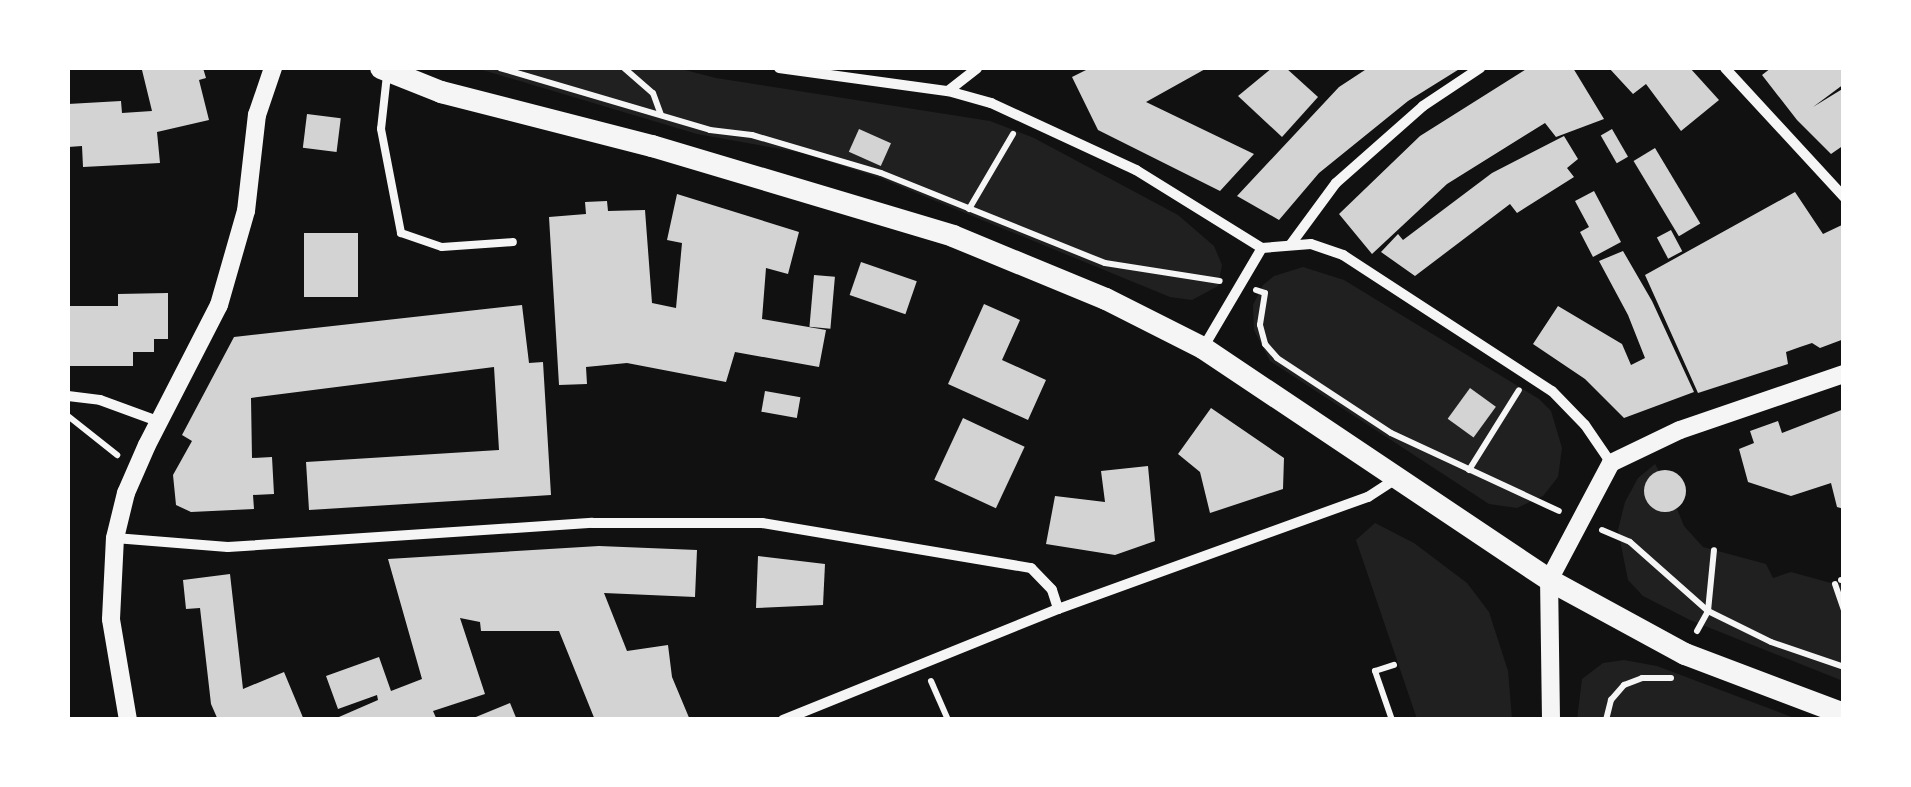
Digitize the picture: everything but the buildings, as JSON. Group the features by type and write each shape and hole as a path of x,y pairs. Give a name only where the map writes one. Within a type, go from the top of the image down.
{"main road":[{"path":"384,69 441,92 652,146 953,236 1106,299 1203,348 1549,580 1685,654 1844,714"}],"street":[{"path":"128,720 112,619 115,538 136,470 219,305 234,260 253,173 257,115 273,68"},
{"path":"779,68 948,90 1023,116 1136,170 1262,248 1312,244 1344,255 1552,391 1586,425 1611,464"},
{"path":"948,90 977,68"},
{"path":"1292,244 1336,183 1423,106 1480,68"},
{"path":"1725,68 1844,197"},
{"path":"1203,348 1262,248"},
{"path":"1552,720 1549,580 1611,464 1680,430 1844,374"},
{"path":"68,396 100,400 160,422"},
{"path":"783,720 1058,609 1368,497 1397,479"},
{"path":"115,538 228,547 592,524 762,524 1031,568 1052,590 1058,609"}],"lane":[{"path":"384,69 381,129 401,233 442,247 513,242"}],"path":[{"path":"624,68 653,93 661,116"},
{"path":"969,208 1023,116"},
{"path":"1469,470 1528,376"},
{"path":"68,415 136,470"},
{"path":"1606,720 1611,700 1624,685 1642,678 1676,679 1708,612 1714,550"},
{"path":"1840,581 1844,610"},
{"path":"921,662 948,720"},
{"path":"1392,720 1376,671 1394,665"}],"shaded area":[{"path":"476,68 677,68 716,78 990,121 1034,138 1178,215 1214,246 1222,265 1218,286 1192,300 1170,297 880,178 803,153 697,134"},
{"path":"1303,267 1344,280 1539,399 1551,411 1562,448 1558,477 1543,496 1517,508 1489,504 1270,361 1254,330 1253,305 1263,285 1274,276"},
{"path":"1655,464 1659,471 1644,488 1647,503 1660,512 1677,509 1684,526 1703,547 1766,564 1773,578 1791,572 1838,585 1843,574 1843,681 1690,620 1643,596 1628,580 1618,530 1625,502 1638,478"},
{"path":"1375,523 1414,543 1467,583 1489,612 1508,671 1512,719 1417,719 1356,540"},
{"path":"1624,660 1657,666 1797,719 1577,720 1582,679 1603,663"}]}
